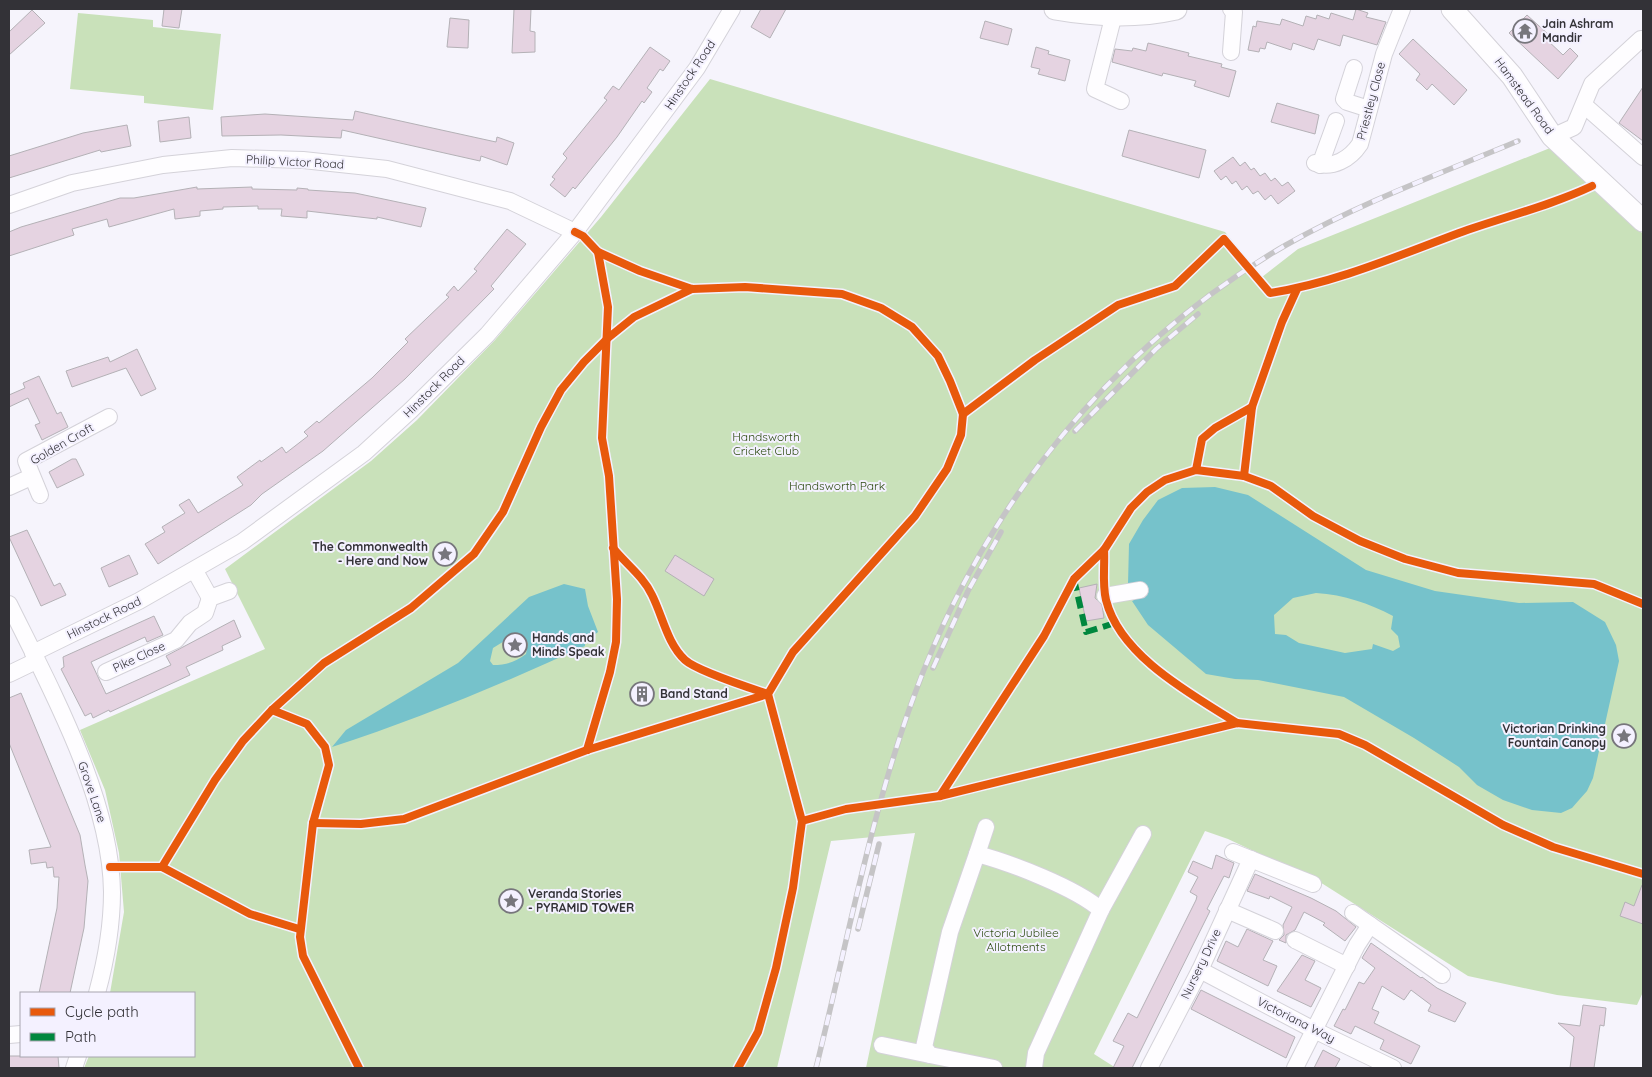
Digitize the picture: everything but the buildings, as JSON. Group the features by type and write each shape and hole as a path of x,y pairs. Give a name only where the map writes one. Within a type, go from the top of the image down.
{"main road":[{"path":"1056,9 1083,14 1114,14 1176,9"},
{"name":"Hamstead Road","path":"1452,9 1512,76 1552,137 1643,221"}],"street":[{"name":"Hinstock Road","path":"9,674 35,657 195,571 288,510 378,441 486,335 574,232 697,68 732,9"},
{"path":"1231,52 1234,12 1232,9"},
{"name":"Priestley Close","path":"1336,121 1318,164 1337,163 1353,154 1360,144 1384,54 1402,9"},
{"path":"1114,14 1096,89 1121,101"},
{"path":"1552,137 1574,127 1592,84 1641,39"},
{"path":"1354,68 1344,99 1347,102 1369,109"},
{"path":"1584,105 1643,157"},
{"name":"Philip Victor Road","path":"9,205 72,183 163,165 232,158 303,160 387,169 510,201 574,232"},
{"name":"Golden Croft","path":"40,495 26,461 109,417"},
{"name":"Golden Croft","path":"9,487 31,477"},
{"path":"195,571 210,598 230,591"},
{"path":"1105,596 1140,590"},
{"name":"Pike Close","path":"106,672 176,640 190,623 205,613 210,598"},
{"name":"Grove Lane","path":"9,604 35,657 90,782 104,828 112,891 110,928 97,992"},
{"path":"930,1055 924,1047 950,932 986,827"},
{"path":"1034,1068 1036,1053 1101,910 1143,834"},
{"path":"1233,852 1313,884"},
{"path":"978,854 1041,876 1094,904 1101,910"},
{"name":"Nursery Drive","path":"1149,1068 1200,970 1251,859"},
{"path":"1227,910 1275,931"},
{"path":"1353,913 1442,975"},
{"path":"1295,1068 1370,924"},
{"path":"1295,940 1347,966"},
{"name":"Victoriana Way","path":"1200,970 1314,1030 1393,1068"},
{"path":"882,1045 994,1068"}],"green space":[{"path":"78,13 153,20 153,27 221,34 213,110 144,103 144,96 70,89"},
{"name":"Handsworth Park","path":"710,79 1225,232 1262,277 1298,249 1555,146 1643,234 1643,992 1637,1005 1557,995 1468,976 1323,884 1228,839 1205,831 1094,1054 1116,1068 866,1068 915,833 831,841 777,1068 84,1068 89,1057 195,1057 195,992 110,992 124,912 119,853 105,790 80,730 265,649 225,569 371,461 417,420 495,340 601,217"}],"water":[{"path":"1215,487 1248,495 1366,570 1435,591 1519,603 1573,602 1605,622 1616,645 1619,661 1593,778 1587,791 1572,808 1561,813 1532,810 1503,800 1477,785 1459,767 1344,697 1258,680 1235,679 1206,674 1148,625 1132,601 1138,598 1137,585 1128,584 1129,544 1143,520 1158,500 1182,488","holes":["1316,593 1356,600 1393,616 1391,629 1398,636 1400,647 1393,651 1373,644 1372,649 1345,653 1299,643 1286,635 1275,634 1274,615 1293,598"]},
{"path":"564,584 585,589 588,606 598,632 585,642 585,646 523,674 428,713 332,747 346,730 458,663 529,597","holes":["521,636 528,643 526,654 514,661 507,664 493,665 490,661 493,648 511,637"]}],"railway":[{"path":"816,1068 884,787 914,696 942,627 976,560 1016,497 1060,438 1110,383 1164,332 1223,286 1286,245 1342,216 1518,141"},
{"path":"1075,431 1156,349 1198,314"},
{"path":"933,668 968,591 1001,532"},
{"path":"858,929 879,844"}],"marked path":[{"path":"1074,579 1086,632 1115,623"}],"cycle path":[{"path":"963,414 1035,360 1118,305 1175,286 1224,239 1270,293 1342,276 1459,233 1560,200 1592,186"},
{"path":"575,232 583,236 598,252 640,271 692,289 745,287 842,294 881,308 912,327 938,356 963,414 961,435 947,469 915,516 793,652 768,694 802,821 793,888 776,968 758,1032 738,1068"},
{"path":"587,750 610,672 616,642 617,599 609,476 602,438 608,307 598,252"},
{"path":"162,867 215,780 243,741 272,710 324,663 411,608 474,554 503,512 541,427 561,390 584,362 608,338 634,317 692,289"},
{"path":"1244,476 1252,407 1282,322 1297,289"},
{"path":"1196,470 1202,439 1215,428 1252,407"},
{"path":"940,796 1044,636 1074,579 1104,550 1131,508 1147,492 1165,480 1196,470 1244,476 1271,486 1313,516 1360,541 1405,559 1458,573 1594,584 1643,604"},
{"path":"313,823 361,824 404,819 587,750 768,694 712,674 685,660 674,646 648,588 613,548"},
{"path":"1104,550 1106,600 1114,620 1126,639 1141,656 1160,672 1237,723"},
{"path":"272,710 307,724 325,747 329,765 313,823 300,937 303,956 359,1068"},
{"path":"802,821 846,809 940,796 1237,723 1339,734 1365,745 1503,825 1553,847 1643,874"},
{"path":"110,867 162,867 250,914 299,929"}],"place":[{"name":"Jain Ashram Mandir","path":"1525,31"},
{"name":"The Commonwealth - Here and Now","path":"445,554"},
{"name":"Hands and Minds Speak","path":"515,645"},
{"name":"Band Stand","path":"642,694"},
{"name":"Victorian Drinking Fountain Canopy","path":"1624,736"},
{"name":"Veranda Stories - PYRAMID TOWER","path":"511,901"}],"park label":[{"name":"Handsworth Cricket Club","path":"766,444"},
{"name":"Victoria Jubilee Allotments","path":"1016,940"}]}
